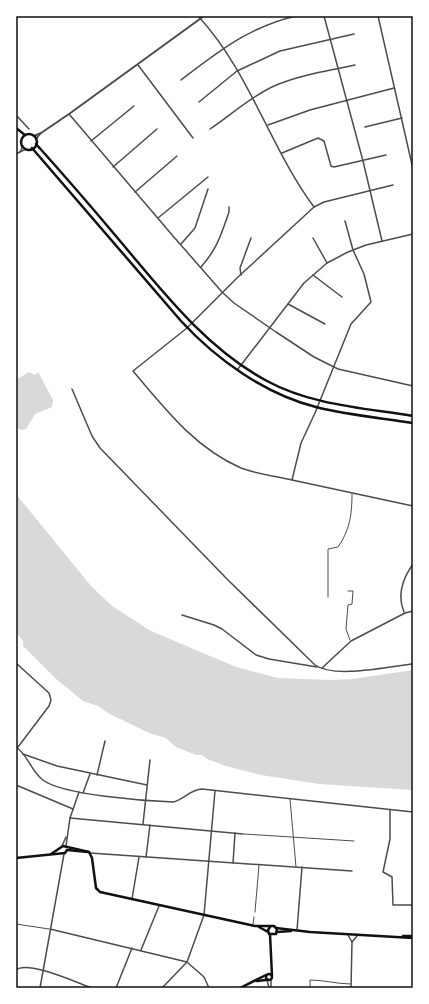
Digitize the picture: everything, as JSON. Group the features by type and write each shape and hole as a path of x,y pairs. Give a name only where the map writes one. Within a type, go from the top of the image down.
{"main road":[{"path":"16,128 26,135 34,136 36,139 36,144 192,323 241,364 267,381 305,397 320,401 413,416"},
{"path":"20,132 23,146 26,149 32,148 36,144"},
{"path":"22,138 26,135"},
{"path":"32,148 119,251 187,328 206,345 238,369 280,395 318,407 413,423"},
{"path":"119,251 125,247"},
{"path":"61,847 64,852"},
{"path":"48,855 61,847 89,853 92,858 97,889 132,899 254,926 360,935 413,937"},
{"path":"64,852 66,847"},
{"path":"16,858 64,852 89,853"},
{"path":"254,926 269,933 296,930"},
{"path":"266,980 270,962 270,927"},
{"path":"271,948 276,933 276,928"},
{"path":"270,962 272,977"},
{"path":"240,988 267,975 272,977"},
{"path":"252,982 266,980 272,977"}],"street":[{"path":"198,16 237,71 268,125 295,180 314,207"},
{"path":"34,136 69,114 204,16"},
{"path":"182,80 222,48 250,32 269,23 296,16"},
{"path":"324,16 364,161 382,241"},
{"path":"378,16 413,169"},
{"path":"199,102 237,71 280,51 354,34"},
{"path":"138,65 193,138"},
{"path":"210,129 253,98 291,80 355,65"},
{"path":"268,125 310,110 394,88"},
{"path":"91,141 134,106"},
{"path":"69,114 222,292 270,329 314,357 333,366 358,374 413,386"},
{"path":"16,115 28,129"},
{"path":"365,127 402,118"},
{"path":"113,167 157,129"},
{"path":"36,139 41,133"},
{"path":"282,153 318,138 324,141 331,166 337,167 386,155"},
{"path":"20,152 23,146"},
{"path":"16,154 26,149"},
{"path":"135,192 177,156"},
{"path":"158,218 208,177"},
{"path":"393,185 324,202 314,207 222,292 187,328 133,371 167,411 201,444 242,468 413,506"},
{"path":"180,244 195,228 208,189"},
{"path":"201,267 213,254 219,243 229,212 229,207"},
{"path":"292,480 301,444 318,407 333,366 351,324 357,315 370,304 369,292 364,274 353,250 345,221"},
{"path":"238,369 312,275 327,263 353,250 382,241 413,234"},
{"path":"241,275 240,268 251,238"},
{"path":"312,238 327,263"},
{"path":"312,275 342,297"},
{"path":"288,304 325,324"},
{"path":"72,389 92,436 100,448 227,579 319,667"},
{"path":"328,597 328,549 338,547 350,526 352,493"},
{"path":"405,613 401,602 402,584 404,576 413,564"},
{"path":"348,591 353,591 352,604 348,605 346,630 351,641"},
{"path":"322,668 351,641 405,613 413,611"},
{"path":"182,615 218,627 256,655 269,659 343,671 413,664"},
{"path":"16,663 49,694 51,698 49,706 17,747 23,754 32,770 43,781 52,785 79,792 146,801 173,802 182,799 195,790 290,798 413,812"},
{"path":"97,775 105,741"},
{"path":"23,754 58,766 147,785"},
{"path":"143,824 150,760"},
{"path":"83,792 90,773"},
{"path":"16,785 73,809"},
{"path":"162,988 187,962 204,915 216,791"},
{"path":"66,847 70,818 79,792"},
{"path":"290,798 296,867"},
{"path":"390,810 388,845 383,872 392,878 393,905 413,905"},
{"path":"70,818 150,824 243,834 354,841"},
{"path":"146,857 150,824"},
{"path":"233,863 235,833"},
{"path":"61,847 67,835"},
{"path":"40,988 64,852"},
{"path":"89,853 96,852 146,857 352,871"},
{"path":"132,899 139,856"},
{"path":"255,912 259,864"},
{"path":"296,930 302,867"},
{"path":"140,950 159,905"},
{"path":"254,917 254,926"},
{"path":"16,924 50,929 187,962 204,977 209,988"},
{"path":"347,934 352,942 351,988"},
{"path":"352,942 360,935"},
{"path":"116,988 132,948"},
{"path":"16,970 27,968 43,970 92,988"},
{"path":"270,988 272,977"},
{"path":"266,980 270,988"},
{"path":"310,988 310,980 321,980 333,984 351,984"}],"shaded area":[{"path":"29,372 35,375 38,372 53,400 52,407 35,414 26,429 20,430 16,425 16,380"},
{"path":"16,494 91,586 112,606 151,631 236,667 278,678 329,680 352,679 413,670 413,790 319,784 261,775 226,766 207,759 202,755 196,755 176,747 166,738 149,733 108,713 98,706 83,701 55,678 23,646 23,641 16,632"}]}
